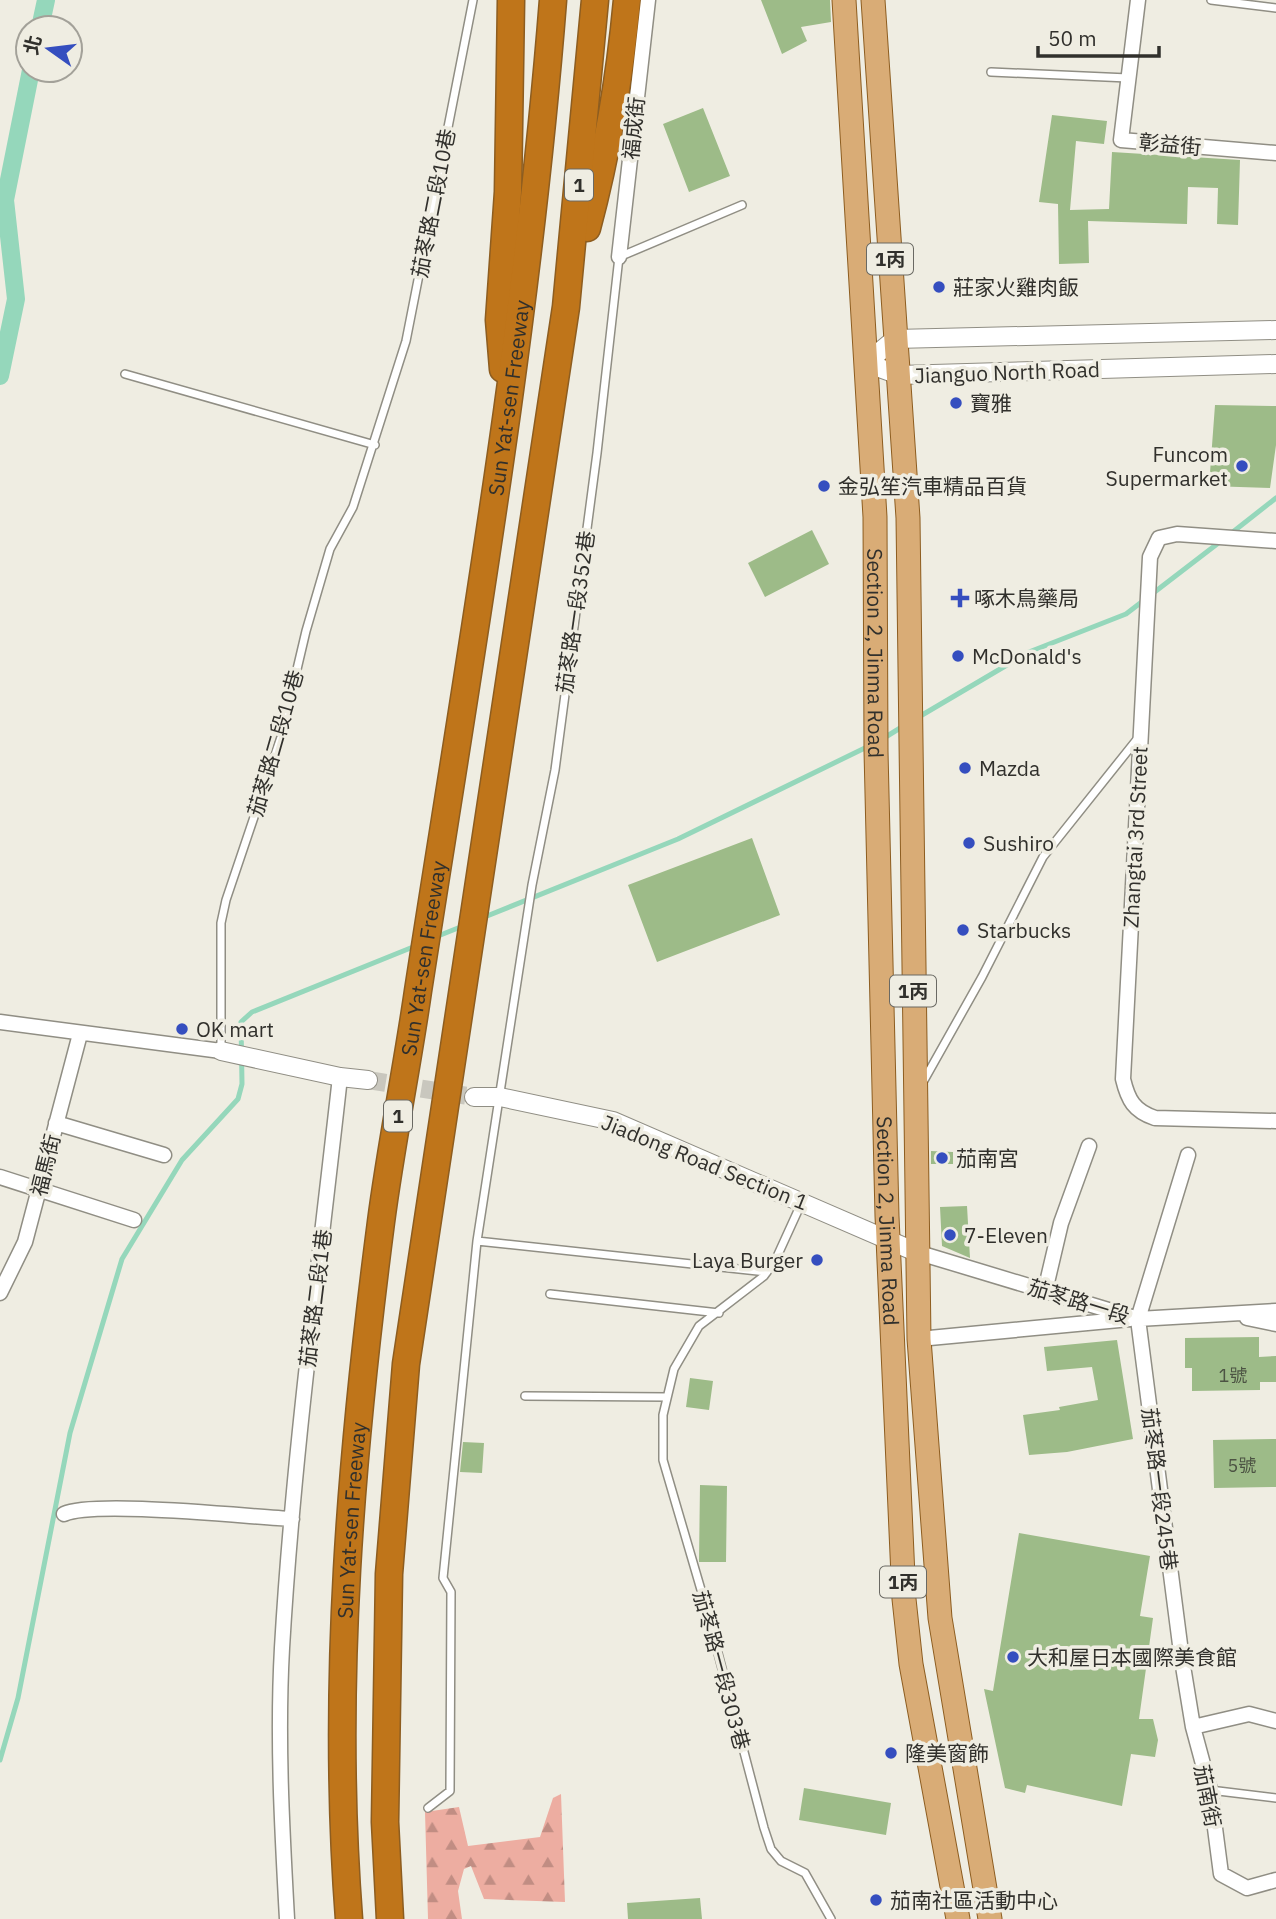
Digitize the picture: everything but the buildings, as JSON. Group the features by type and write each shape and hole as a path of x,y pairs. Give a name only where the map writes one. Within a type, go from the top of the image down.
{"highway":[{"path":"507,415 499,320 508,178 511,0"},
{"name":"Sun Yat-sen Freeway","path":"349,1919 343,1845 343,1660 354,1461 382,1218 521,320 543,125 553,0"},
{"name":"Sun Yat-sen Freeway","path":"390,1919 385,1822 389,1574 407,1364 566,307 595,0"},
{"path":"566,307 603,171 622,59 627,0"}],"main road":[{"name":"1丙","path":"844,0 866,363"},
{"name":"1丙","path":"873,0 899,375"},
{"name":"Section 2, Jinma Road","path":"866,363 875,517 876,742 888,1241 904,1599 918,1702 958,1919"},
{"name":"Section 2, Jinma Road","path":"899,375 908,518 919,1339 940,1618 990,1919"}],"street":[{"name":"福成街","path":"619,257 648,0"},
{"name":"彰益街","path":"1138,0 1121,140 1276,153"},
{"name":"Jianguo North Road","path":"866,363 895,339 1276,330"},
{"name":"Jianguo North Road","path":"866,363 899,375 1276,364"},
{"name":"Zhangtai 3rd Street","path":"1276,541 1177,534 1159,538 1150,557 1123,1079 1127,1097 1140,1113 1155,1118 1276,1121"},
{"path":"0,1022 234,1055 340,1077 368,1080"},
{"name":"福馬街","path":"0,1291 25,1242 80,1034"},
{"name":"茄苳路二段1巷","path":"287,1919 282,1823 282,1651 292,1519 340,1077"},
{"name":"Jiadong Road Section 1","path":"474,1097 500,1097 613,1121 698,1160 802,1201 888,1241"},
{"path":"56,1123 164,1155"},
{"path":"1045,1290 1061,1223 1088,1146"},
{"path":"919,1339 1138,1319 1188,1155"},
{"path":"0,1177 38,1192 134,1220"},
{"name":"茄苳路一段","path":"888,1241 916,1252 1138,1319 1276,1311"},
{"path":"1224,1313 1276,1324"},
{"name":"茄苳路一段245巷","path":"1138,1319 1182,1660"},
{"path":"64,1514 108,1508 292,1519"},
{"name":"茄南街","path":"1182,1660 1193,1727 1210,1790 1221,1874 1247,1888 1276,1880"},
{"path":"1193,1727 1249,1714 1276,1721"}],"lane":[{"name":"茄苳路二段10巷","path":"234,1055 221,923 226,900 281,737 306,631 330,549 353,507 375,445 406,341 473,0"},
{"path":"1211,0 1276,8"},
{"path":"991,72 1129,78"},
{"path":"619,257 743,205"},
{"name":"茄苳路一段352巷","path":"428,1808 450,1791 451,1592 443,1578 477,1241 532,885 555,770 597,453 619,257"},
{"path":"125,374 375,445"},
{"path":"914,1098 982,977 1043,857 1139,737"},
{"name":"茄苳路一段303巷","path":"802,1201 775,1261 767,1272 719,1313 699,1326 674,1369 663,1415 663,1460 771,1849 781,1861 805,1873 831,1919"},
{"path":"477,1241 767,1272"},
{"path":"550,1294 719,1313"},
{"path":"525,1396 667,1397"},
{"path":"1210,1790 1276,1798"}],"green space":[{"path":"561,1794 565,1902 484,1899 471,1866 464,1869 458,1891 462,1919 428,1919 425,1812 459,1807 468,1846 540,1837 553,1798"}],"waterway":[{"path":"43,14 46,0"},
{"path":"0,376 16,299 5,200 28,84"},
{"path":"1229,535 1276,498"},
{"path":"917,718 1029,652 1126,614 1221,541"},
{"path":"884,738 905,725"},
{"path":"482,918 678,839 869,746"},
{"path":"433,938 463,926"},
{"path":"0,1760 18,1698 70,1433 122,1259 182,1160 238,1099 242,1084 241,1022 252,1012 418,945"}],"tunnel":[{"path":"368,1080 474,1097"}],"place":[{"name":"莊家火雞肉飯","path":"939,287"},
{"name":"寶雅","path":"956,403"},
{"name":"Funcom Supermarket","path":"1242,466"},
{"name":"金弘笙汽車精品百貨","path":"824,486"},
{"name":"啄木鳥藥局","path":"960,598"},
{"name":"McDonald's","path":"958,656"},
{"name":"Mazda","path":"965,768"},
{"name":"Sushiro","path":"969,843"},
{"name":"Starbucks","path":"963,930"},
{"name":"OK mart","path":"182,1029"},
{"name":"茄南宮","path":"942,1158"},
{"name":"7-Eleven","path":"950,1235"},
{"name":"Laya Burger","path":"817,1260"},
{"name":"大和屋日本國際美食館","path":"1013,1657"},
{"name":"隆美窗飾","path":"891,1753"},
{"name":"茄南社區活動中心","path":"876,1900"}]}
